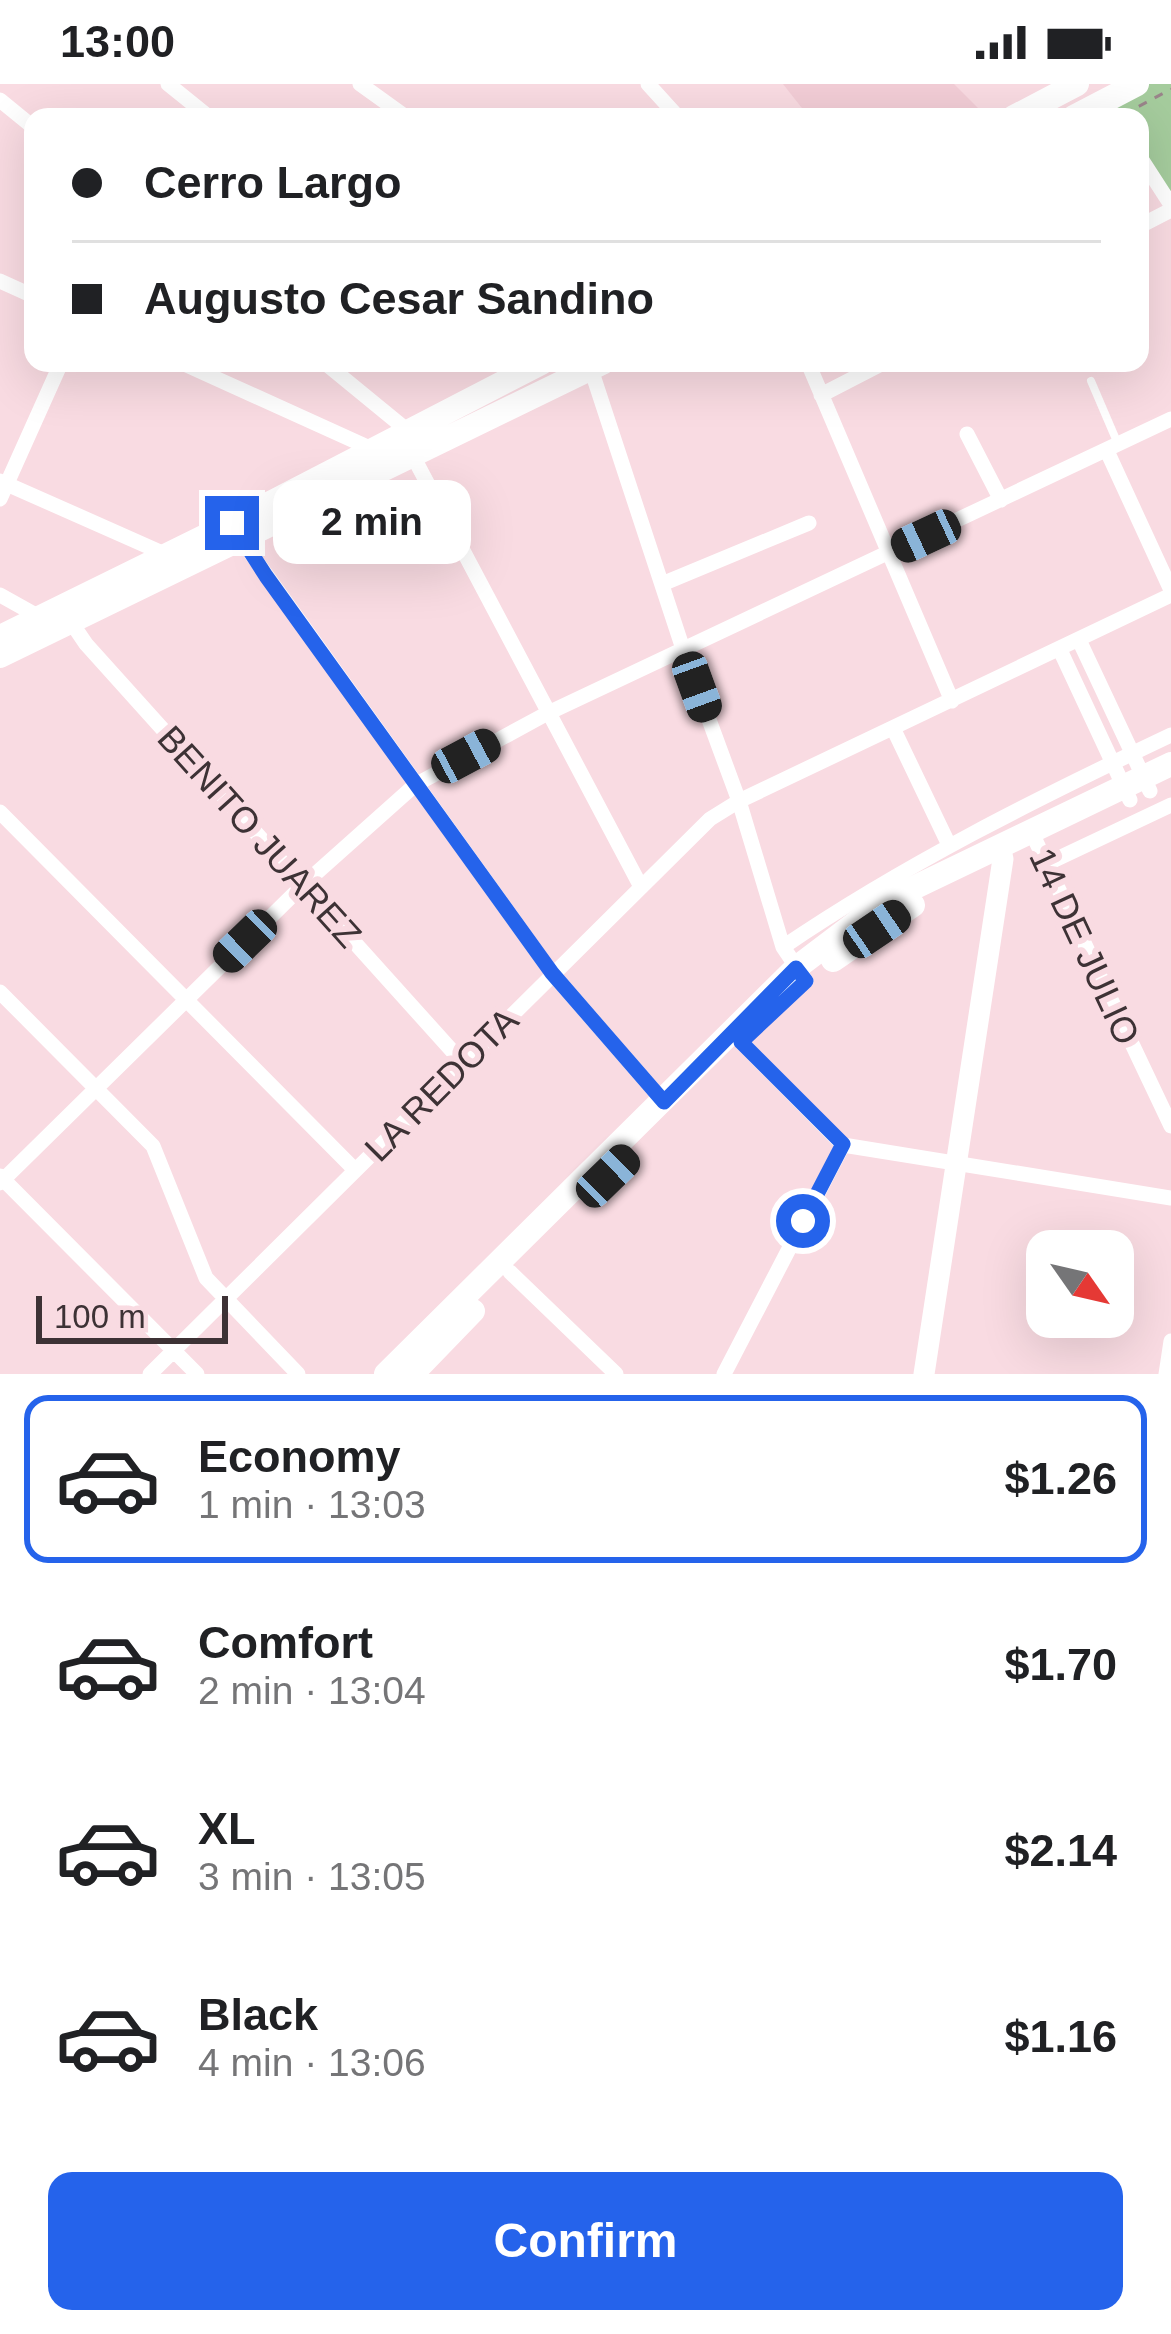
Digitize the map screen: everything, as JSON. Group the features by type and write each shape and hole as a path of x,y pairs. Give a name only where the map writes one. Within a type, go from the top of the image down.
{"main road":[{"path":"1099,108 1138,84"},
{"path":"1031,108 1073,85"},
{"path":"0,656 167,555 237,532 372,449 516,372"},
{"path":"0,637 56,619 237,532 414,458 582,372"},
{"path":"386,1374 664,1102 795,965 912,906 1001,853 1037,847 1143,786 1171,764"},
{"path":"412,1374 741,1042 795,965"}],"street":[{"path":"168,84 198,108"},
{"path":"360,84 393,108"},
{"path":"648,84 670,108"},
{"path":"0,100 24,120"},
{"path":"1149,172 1171,207"},
{"path":"57,372 2,488 167,555"},
{"path":"202,372 372,449"},
{"path":"336,372 408,431"},
{"path":"529,372 537,397"},
{"path":"596,372 683,649 795,965"},
{"path":"812,372 952,701"},
{"path":"821,395 866,372"},
{"path":"196,1374 1,1180 185,999 415,785 546,714 1171,419"},
{"path":"967,434 1001,500"},
{"path":"1113,448 1171,592"},
{"path":"414,458 640,885"},
{"path":"662,584 809,523"},
{"path":"237,532 552,973 664,1102"},
{"name":"LA REDOTA","path":"150,1374 710,819 1171,592"},
{"path":"0,595 56,619"},
{"name":"BENITO JUAREZ","path":"56,619 304,884 463,1063"},
{"path":"1079,640 1143,786"},
{"path":"1060,650 1143,786"},
{"path":"893,728 949,845"},
{"path":"1131,754 1171,735"},
{"path":"1131,754 1143,786"},
{"path":"795,965 839,909 949,845 1143,786"},
{"path":"1037,847 1143,786"},
{"path":"0,812 355,1170"},
{"name":"14 DE JULIO","path":"1037,847 1171,1126"},
{"path":"924,1374 1001,853"},
{"path":"0,992 160,1156 195,1257 224,1300 298,1374"},
{"path":"741,1042 843,1144 1171,1198"},
{"path":"724,1374 843,1144"},
{"path":"510,1272 616,1374"},
{"path":"1166,1374 1171,1341"}],"lane":[{"path":"1091,381 1113,448"}],"path":[{"path":"1140,108 1171,89"}],"shaded area":[{"path":"783,84 954,84 978,108 802,108"}],"green space":[{"path":"1137,84 1171,84 1171,205 1149,171 1149,108 1104,108 1101,103"}],"route":[{"path":"232,523 552,973 664,1102 796,968 806,981 741,1042 843,1144 803,1221"}]}
